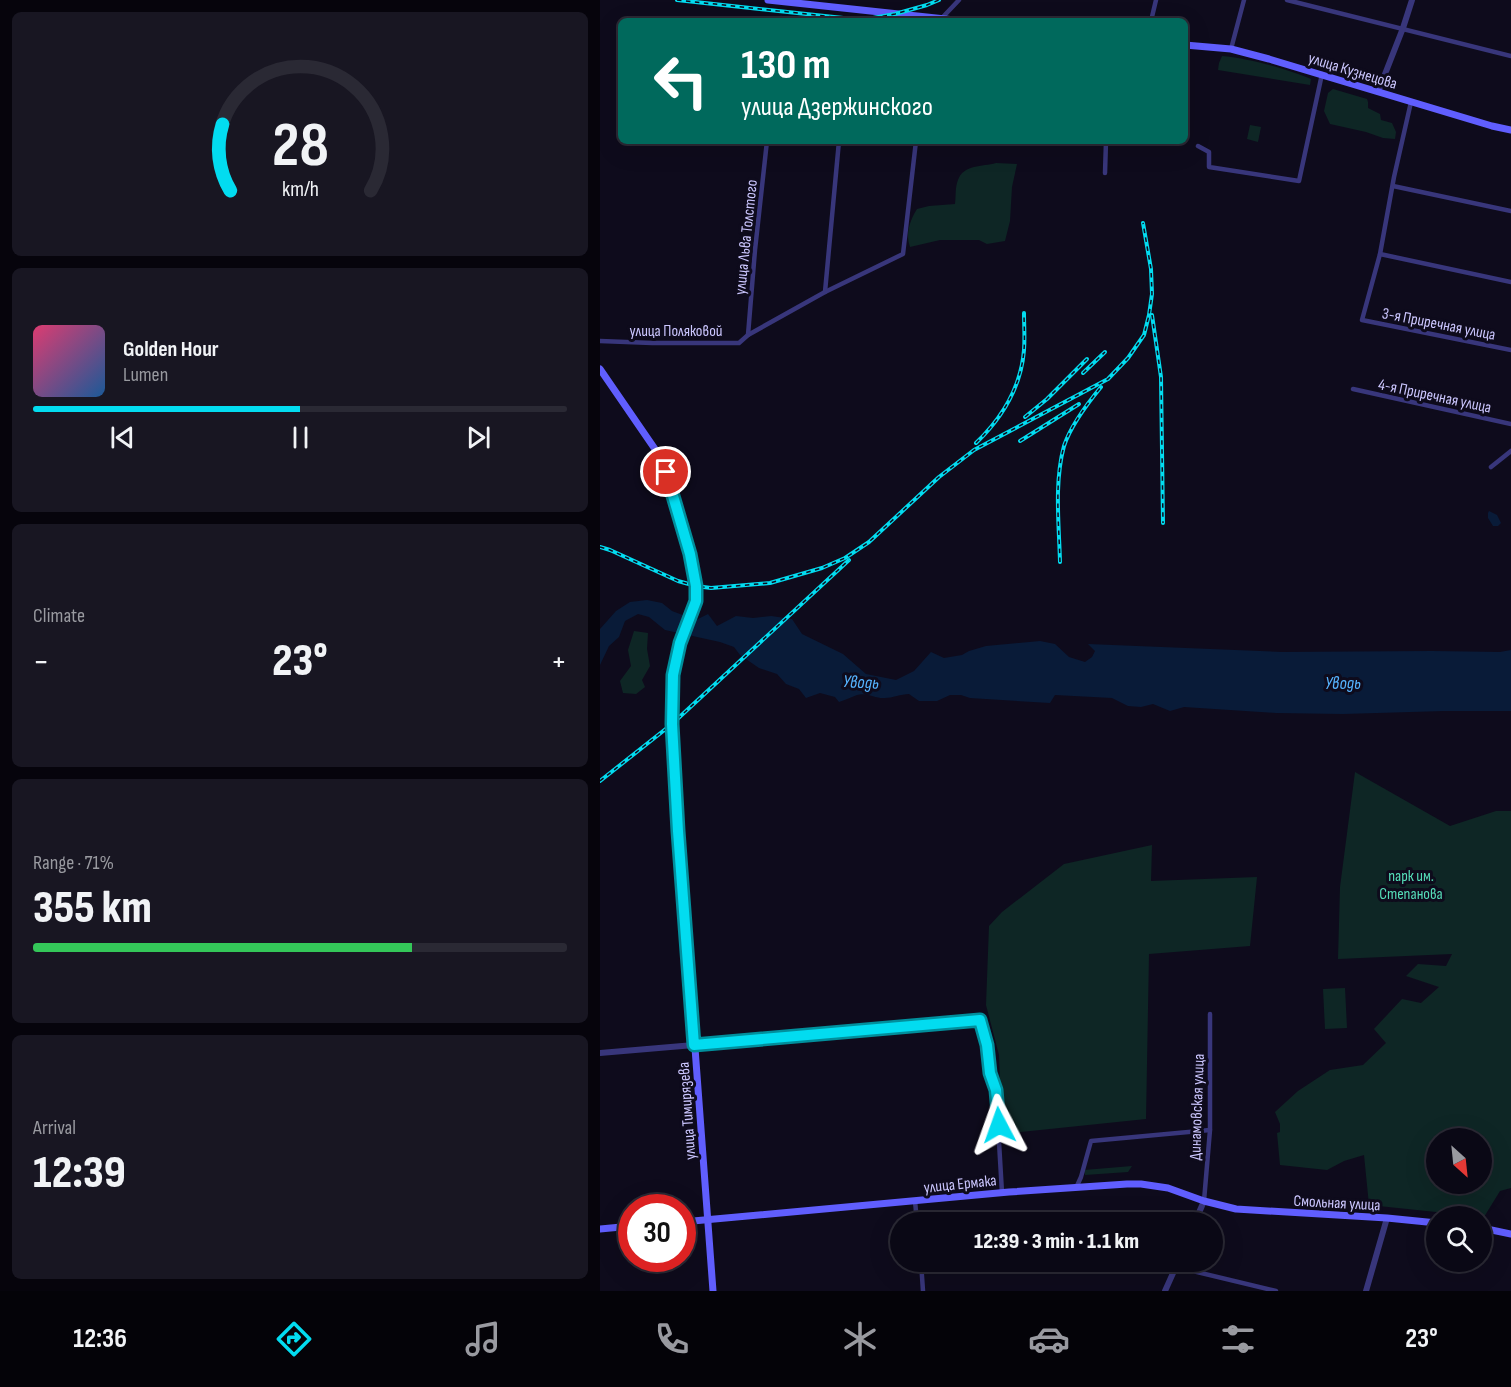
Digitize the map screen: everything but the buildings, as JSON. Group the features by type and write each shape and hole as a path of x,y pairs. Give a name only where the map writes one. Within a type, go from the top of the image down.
{"main road":[{"path":"768,0 819,3 917,18"},
{"name":"улица Кузнецова","path":"1188,45 1231,49 1269,58 1511,130"},
{"name":"улица Тимирязева","path":"600,369 653,446 666,472 685,534 695,578 696,601 680,643 673,675 673,751 713,1291"},
{"name":"улица Ермака","path":"696,1221 1127,1184 1179,1191 1204,1201 1236,1209"},
{"name":"Смольная улица","path":"1236,1209 1426,1221"},
{"path":"600,1229 618,1227"},
{"path":"1492,1230 1511,1234"}],"street":[{"path":"942,18 960,0"},
{"path":"1151,18 1156,0"},
{"path":"1231,49 1244,0"},
{"path":"1287,0 1511,56"},
{"path":"1378,92 1412,0"},
{"path":"1198,146 1209,152 1209,167 1299,181 1322,74"},
{"path":"1411,102 1380,254 1511,282"},
{"name":"улица Льва Толстого","path":"748,335 767,144"},
{"path":"825,292 839,144"},
{"name":"улица Поляковой","path":"600,342 739,343 748,335 825,292 903,254 916,144"},
{"path":"1105,172 1106,144"},
{"path":"1393,186 1511,211"},
{"name":"3-я Приречная улица","path":"1380,254 1362,320 1511,350"},
{"name":"4-я Приречная улица","path":"1353,390 1511,424"},
{"path":"1491,467 1511,451"},
{"name":"Динамовская улица","path":"1204,1201 1210,1130 1210,1014"},
{"path":"600,1053 980,1020 987,1045 990,1073 996,1090 1002,1193"},
{"path":"1076,1188 1091,1141 1210,1130"},
{"path":"915,1201 916,1212"},
{"path":"1199,1212 1204,1201"},
{"path":"1366,1291 1387,1218"},
{"path":"922,1272 923,1291"},
{"path":"1165,1291 1173,1272"},
{"path":"1206,1272 1276,1291"}],"green space":[{"path":"1222,56 1291,71 1311,79 1310,85 1218,70"},
{"path":"1333,89 1367,99 1368,108 1380,114 1381,120 1392,123 1396,132 1395,139 1330,124 1324,111 1328,93"},
{"path":"1250,125 1261,127 1258,142 1247,139"},
{"path":"996,163 1017,164 1012,187 1010,221 1005,241 987,244 979,240 940,240 910,247 909,227 917,209 955,204 956,186 964,171"},
{"path":"634,631 648,633 647,649 650,666 642,680 645,687 636,694 623,693 620,681 631,666 628,650"},
{"name":"парк им. Степанова","path":"1355,772 1450,826 1496,811 1511,811 1511,1188 1500,1191 1491,1206 1426,1206 1426,1211 1369,1205 1364,1155 1344,1161 1327,1170 1280,1165 1277,1133 1280,1132 1280,1124 1275,1112 1298,1091 1330,1070 1363,1065 1386,1043 1374,1029 1402,999 1421,1003 1439,987 1406,976 1418,964 1446,966 1452,954 1338,959 1340,887"},
{"path":"1152,845 1151,881 1257,877 1250,946 1149,954 1146,1119 1002,1134 999,1055 986,1005 989,926 1002,912 1064,864"},
{"path":"1345,988 1347,1028 1325,1029 1323,989"},
{"path":"1132,1166 1128,1172 1085,1175 1084,1170"}],"water":[{"path":"1489,511 1497,515 1501,523 1498,526 1493,526 1488,518"},
{"name":"Уводь","path":"647,600 662,603 672,611 696,620 708,614 717,626 736,616 753,618 771,616 792,619 802,634 843,654 866,674 896,680 914,671 931,652 944,658 962,655 986,646 1040,641 1055,644 1069,657 1085,662 1092,657 1095,651 1088,644 1282,652 1500,652 1511,650 1511,711 1343,714 1276,713 1184,707 1170,711 1153,704 1141,707 1128,706 1112,698 1055,695 1050,703 970,698 961,695 950,695 937,701 919,701 909,694 882,698 861,694 839,702 835,697 820,693 806,698 799,689 786,684 777,674 759,668 740,655 734,647 665,630 649,617 638,614 625,621 619,637 609,646 600,665 600,629 616,611 630,602"}],"railway":[{"path":"677,0 844,18"},
{"path":"873,18 895,14 939,0"},
{"path":"600,547 678,581 711,588 770,583 822,568 845,558 869,542 939,477 974,450 1108,379 1128,358 1144,335 1152,294 1151,269 1143,223"},
{"path":"976,443 1002,412 1019,377 1024,350 1024,313"},
{"path":"1152,315 1161,377 1163,523"},
{"path":"1083,373 1105,352"},
{"path":"1025,417 1047,399 1087,359"},
{"path":"1060,562 1058,489 1064,446 1075,423 1101,387"},
{"path":"1020,441 1079,404"},
{"path":"600,781 672,724 849,560"}],"route":[{"path":"666,472 690,554 696,586 696,601 680,643 673,675 672,724 694,1045 980,1020 987,1045 990,1073 996,1090 999,1125"}]}
